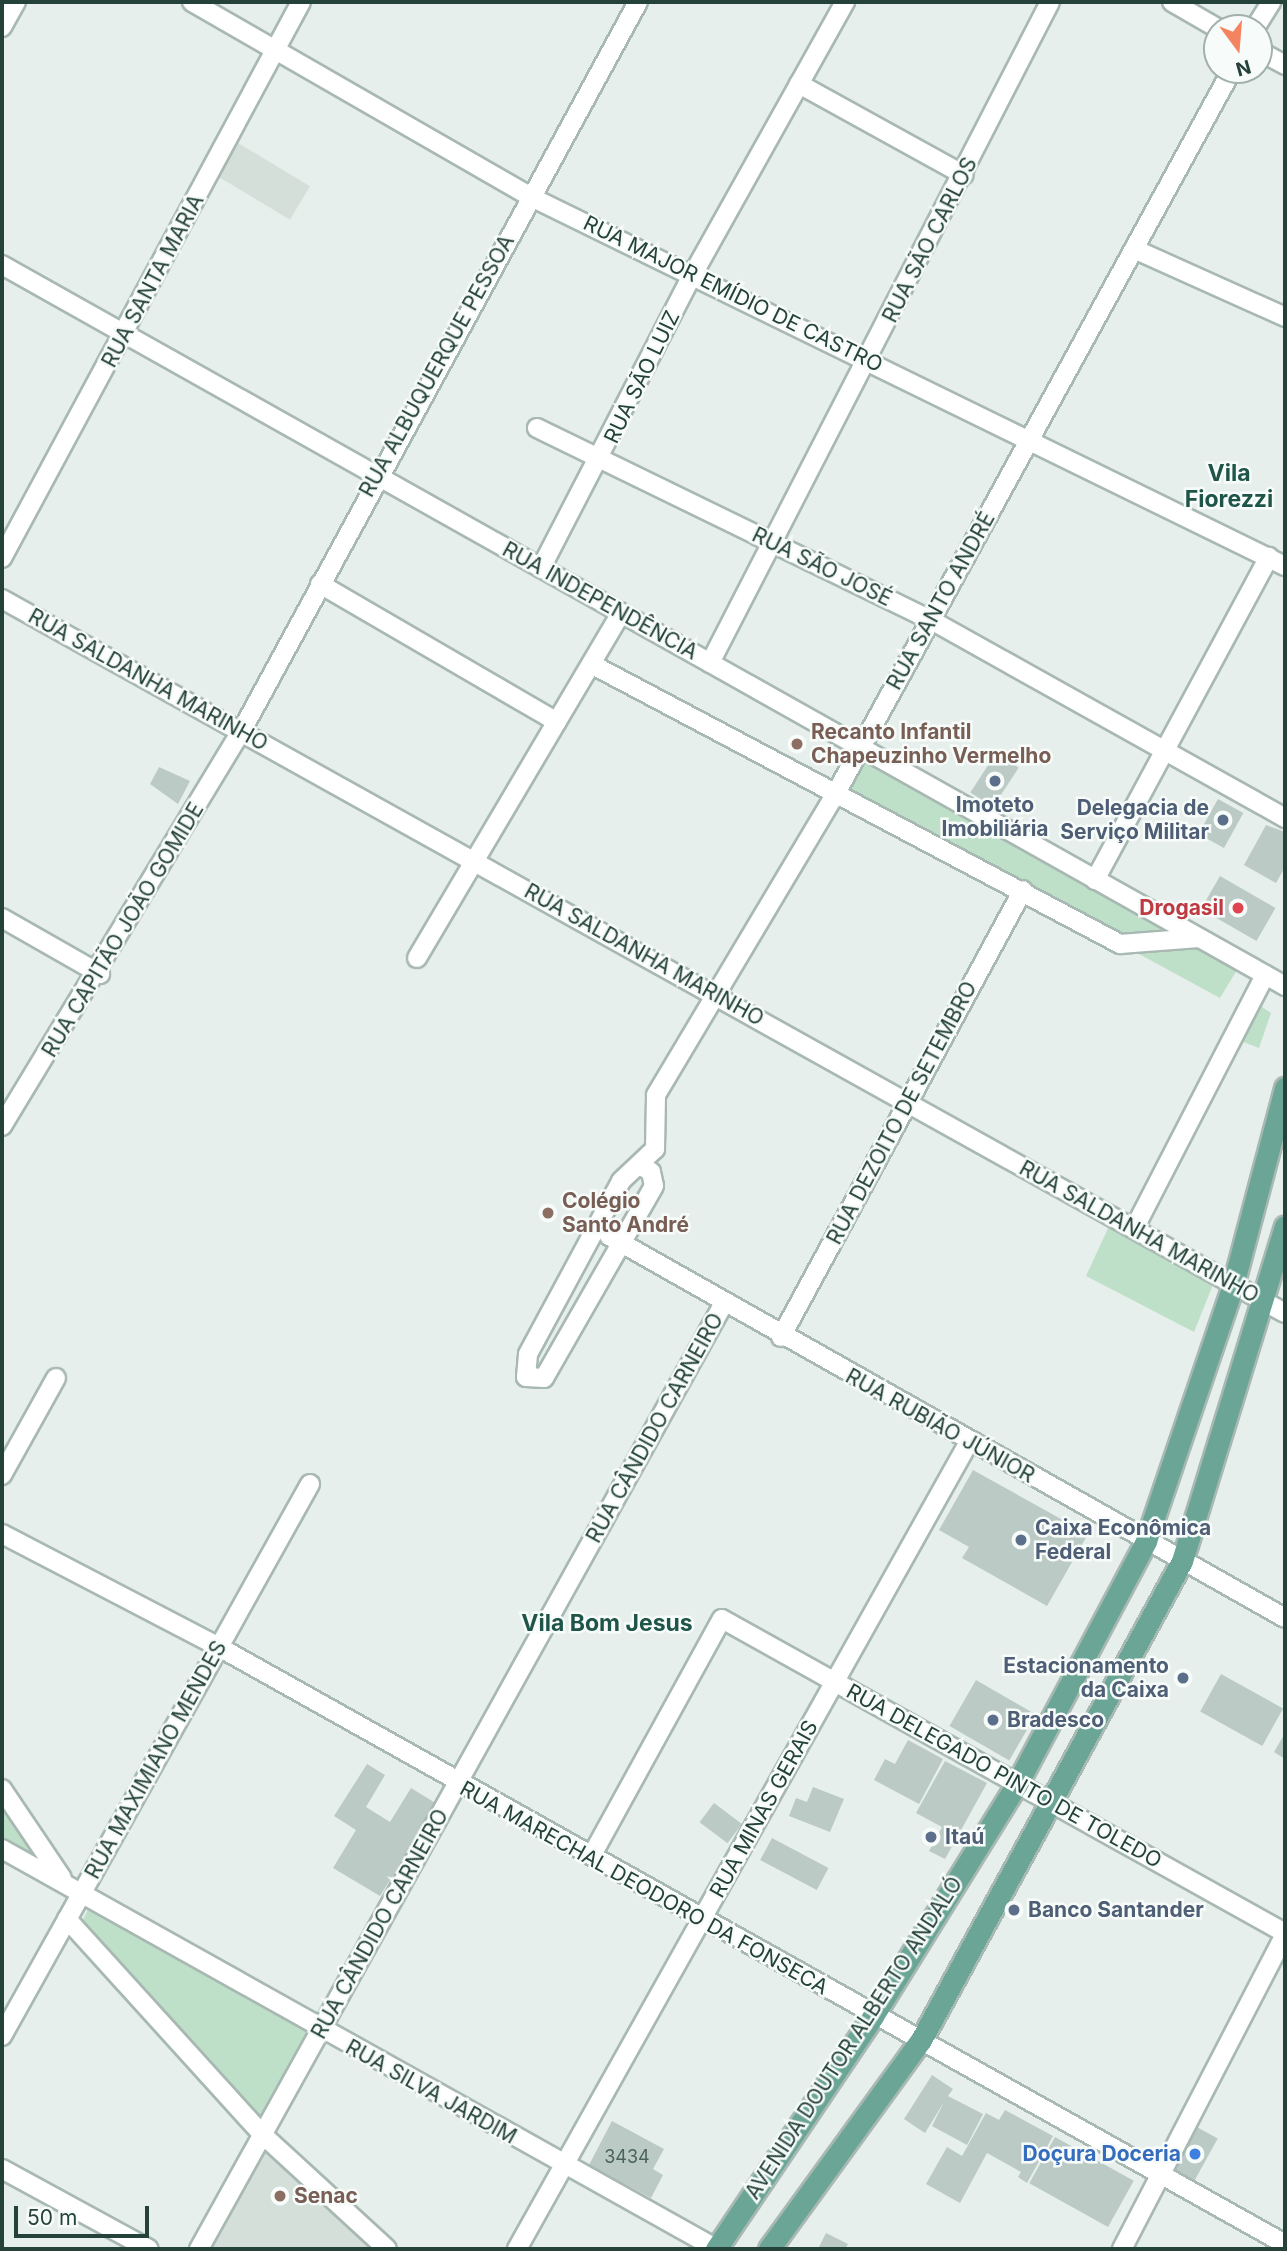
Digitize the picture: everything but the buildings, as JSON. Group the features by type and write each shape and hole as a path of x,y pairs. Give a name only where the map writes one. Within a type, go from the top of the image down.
{"main road":[{"name":"AVENIDA DOUTOR ALBERTO ANDALÓ","path":"716,2249 873,2016 1017,1784 1146,1541 1233,1285 1285,1088"},
{"path":"769,2249 921,2040 1052,1804 1182,1561 1266,1303 1285,1226"}],"street":[{"path":"2,27 16,2"},
{"name":"RUA MAJOR EMÍDIO DE CASTRO","path":"192,2 531,197 869,360 1285,566"},
{"name":"RUA SANTA MARIA","path":"2,558 126,334 301,2"},
{"name":"RUA ALBUQUERQUE PESSOA","path":"241,732 376,475 638,2"},
{"name":"RUA SÃO LUIZ","path":"541,568 601,459 693,274 845,2"},
{"name":"RUA SÃO CARLOS","path":"710,663 869,360 1051,2"},
{"path":"1172,2 1203,20"},
{"path":"799,84 964,175"},
{"name":"RUA SANTO ANDRÉ","path":"640,1166 651,1172 654,1186 619,1242 544,1378 526,1377 528,1354 621,1181 655,1149 656,1096 835,795 1224,84"},
{"path":"1134,249 1285,317"},
{"name":"RUA INDEPENDÊNCIA","path":"2,265 1285,986"},
{"name":"RUA SÃO JOSÉ","path":"537,428 931,620 1285,818"},
{"path":"1096,880 1269,558"},
{"path":"320,584 557,722"},
{"name":"RUA SALDANHA MARINHO","path":"2,599 1285,1314"},
{"path":"417,958 477,862 621,613"},
{"path":"591,664 1121,944 1199,938"},
{"name":"RUA CAPITÃO JOÃO GOMIDE","path":"2,1126 100,974 241,732"},
{"name":"RUA DEZOITO DE SETEMBRO","path":"780,1337 1023,890"},
{"path":"2,918 100,974"},
{"path":"1134,1229 1265,975"},
{"name":"RUA RUBIÃO JÚNIOR","path":"597,1229 723,1305 1285,1618"},
{"path":"579,1262 602,1274"},
{"name":"RUA CÂNDIDO CARNEIRO","path":"199,2249 723,1305"},
{"path":"555,1306 576,1320"},
{"path":"2,1475 56,1378"},
{"name":"RUA MINAS GERAIS","path":"517,2249 969,1442"},
{"name":"RUA MAXIMIANO MENDES","path":"2,2036 310,1485"},
{"name":"RUA MARECHAL DEODORO DA FONSECA","path":"2,1534 219,1647 457,1785 592,1855 873,2016 921,2040 1285,2244"},
{"name":"RUA DELEGADO PINTO DE TOLEDO","path":"592,1855 722,1619 1285,1934"},
{"path":"2,1789 64,1881"},
{"name":"RUA SILVA JARDIM","path":"2,1849 83,1891 321,2030 716,2249"},
{"path":"67,1919 263,2135 387,2249"},
{"path":"1122,2249 1163,2178 1285,1934"},
{"path":"2,2169 149,2249"}],"shaded area":[{"path":"238,143 310,186 290,220 218,176"},
{"name":"Senac","path":"267,2143 381,2249 206,2249"}],"green space":[{"path":"857,752 1185,935 1124,940 838,791"},
{"path":"1192,945 1237,970 1220,998 1128,948"},
{"path":"1256,1003 1271,1013 1259,1048 1236,1039"},
{"path":"1111,1222 1214,1282 1194,1332 1086,1276"},
{"path":"2,1804 39,1860 2,1840"},
{"path":"91,1903 313,2034 266,2128 82,1922"}],"place":[{"name":"Recanto Infantil Chapeuzinho Vermelho","path":"797,744"},
{"name":"Imoteto Imobiliária","path":"995,781"},
{"name":"Delegacia de Serviço Militar","path":"1223,820"},
{"name":"Drogasil","path":"1238,908"},
{"name":"Colégio Santo André","path":"548,1213"},
{"name":"Caixa Econômica Federal","path":"1021,1540"},
{"name":"Estacionamento da Caixa","path":"1183,1678"},
{"name":"Bradesco","path":"993,1720"},
{"name":"Itaú","path":"931,1837"},
{"name":"Banco Santander","path":"1014,1910"},
{"name":"Doçura Doceria","path":"1195,2154"},
{"name":"Senac","path":"280,2196"}],"district":[{"name":"Vila Fiorezzi","path":"1229,486"},
{"name":"Vila Bom Jesus","path":"607,1623"}]}
